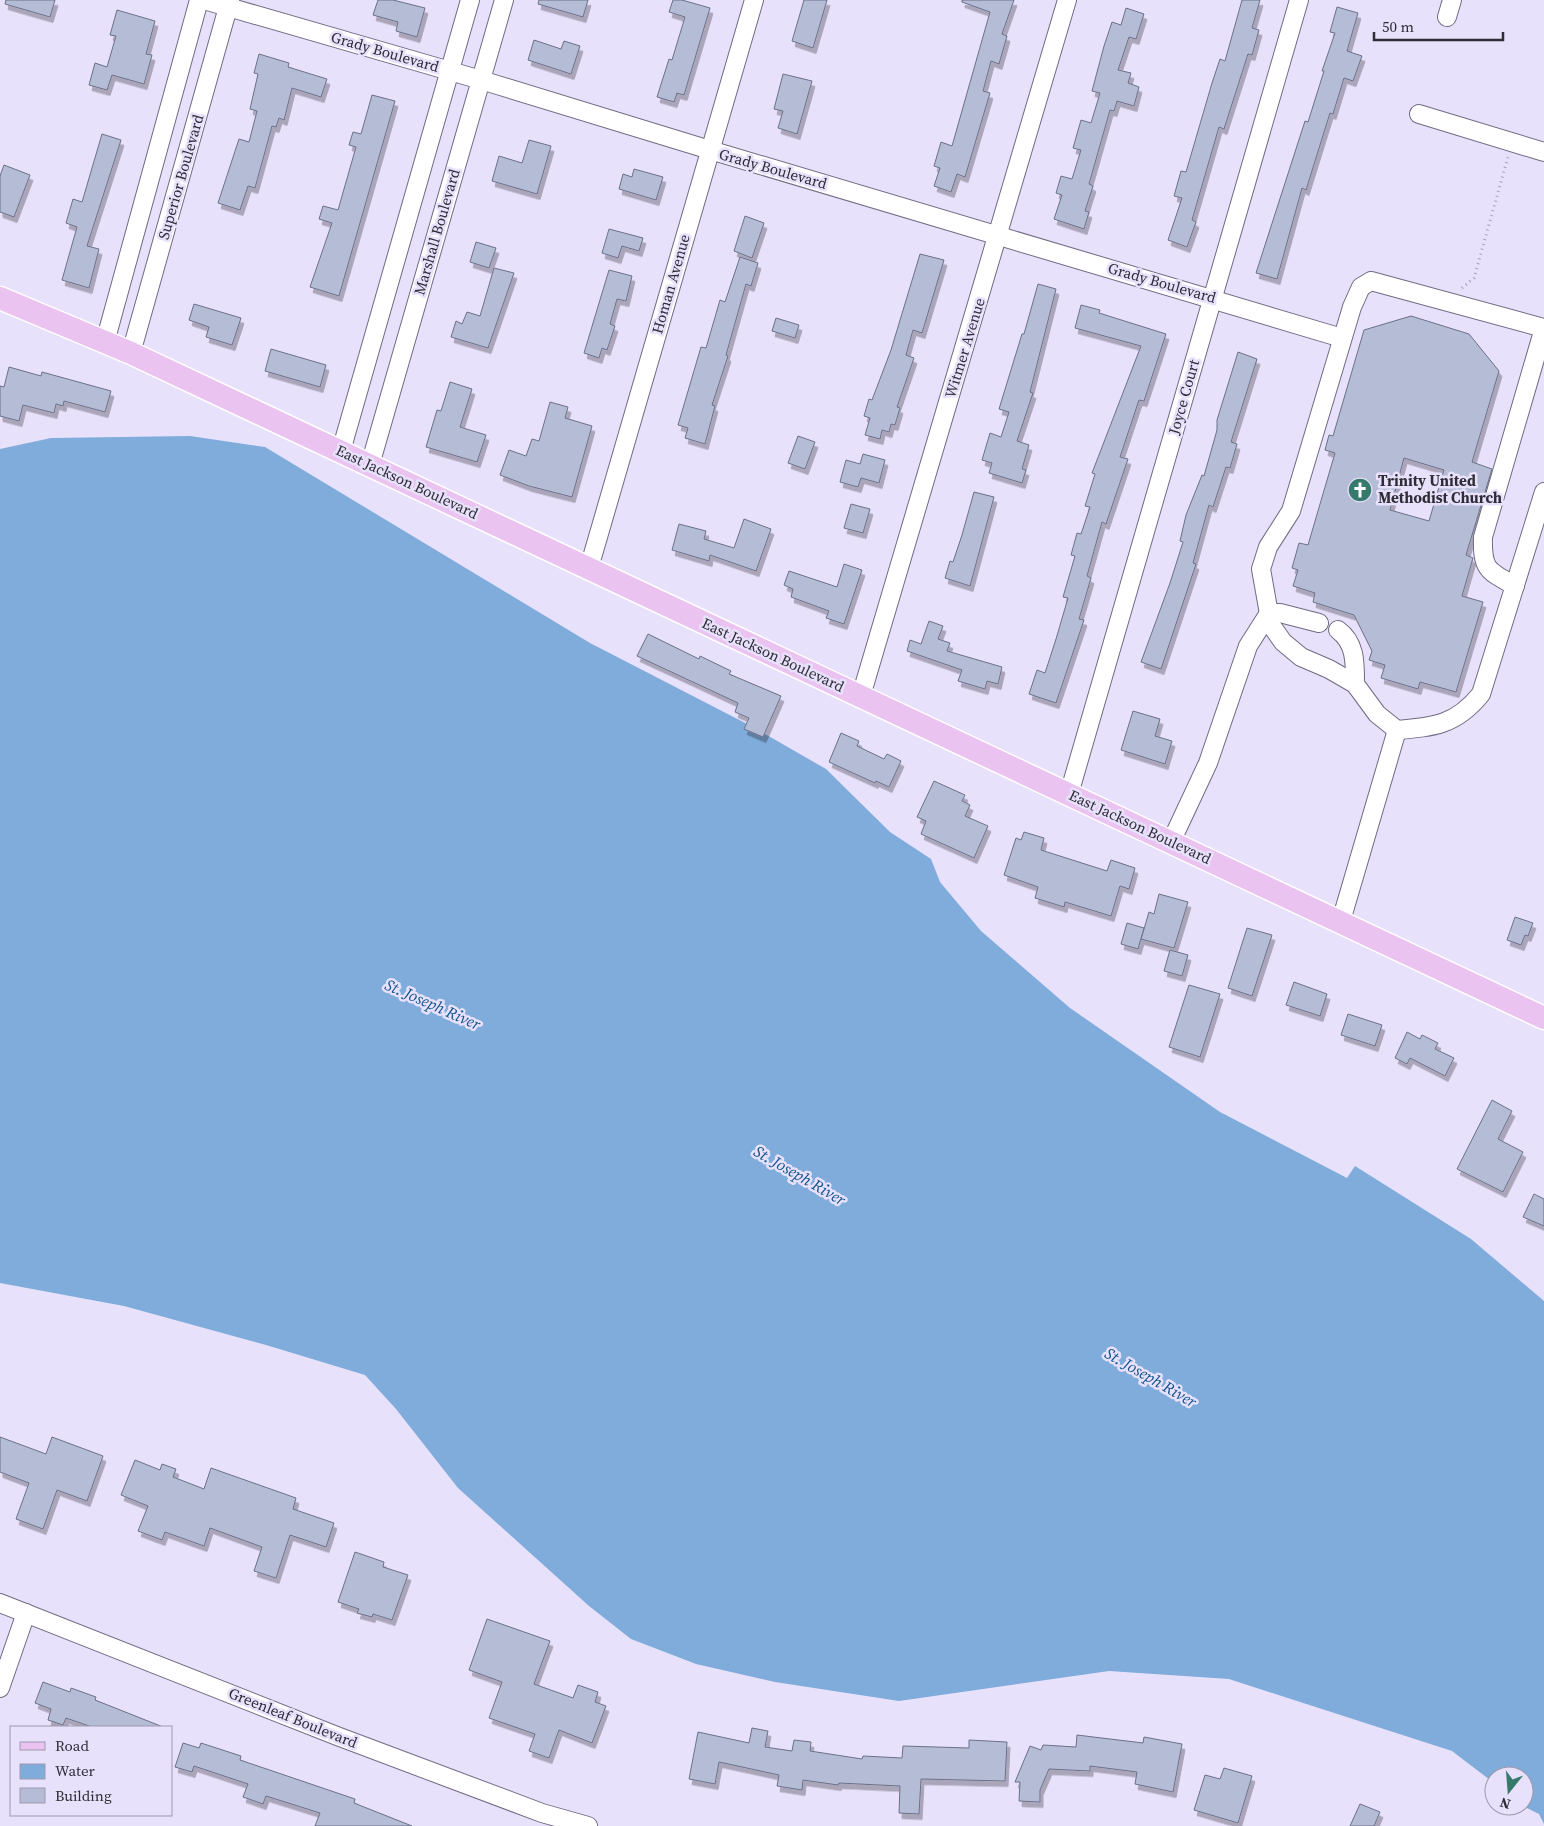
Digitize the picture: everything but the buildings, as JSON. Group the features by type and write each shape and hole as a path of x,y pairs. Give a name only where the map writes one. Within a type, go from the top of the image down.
{"main road":[{"name":"East Jackson Boulevard","path":"0,298 132,353 1544,1018"}],"street":[{"name":"Superior Boulevard","path":"105,342 200,0"},
{"name":"Grady Boulevard","path":"204,0 229,3 710,150 1213,298 1342,338"},
{"path":"341,451 470,0"},
{"name":"Marshall Boulevard","path":"370,465 504,0"},
{"name":"Homan Avenue","path":"589,568 754,0"},
{"name":"Witmer Avenue","path":"861,696 1067,0"},
{"name":"Joyce Court","path":"1069,794 1299,0"},
{"path":"1447,17 1452,0"},
{"name":"Superior Boulevard","path":"132,353 229,3"},
{"path":"1419,114 1544,152"},
{"path":"1515,586 1492,574 1482,559 1483,537 1544,328 1372,281 1361,287 1352,306 1291,511 1268,547 1261,569 1271,625 1289,647 1301,657 1329,669 1355,684 1377,714 1396,730 1434,726 1468,710 1481,694 1515,586 1544,492"},
{"path":"1269,613 1280,613 1319,623"},
{"path":"1171,842 1208,763 1248,646 1269,613"},
{"path":"1338,630 1351,644 1355,660 1355,684"},
{"path":"1341,922 1396,730"},
{"name":"Greenleaf Boulevard","path":"0,1603 284,1713 540,1820 588,1826"},
{"path":"0,1688 26,1613"}],"path":[{"path":"1449,301 1474,278 1512,142"}],"water":[{"name":"St. Joseph River","path":"190,436 265,447 590,643 751,726 826,769 890,832 931,859 940,882 981,931 1070,1008 1220,1112 1347,1178 1355,1166 1471,1239 1544,1301 1544,1824 1539,1814 1534,1812 1534,1766 1484,1766 1484,1775 1452,1751 1229,1679 1109,1671 899,1701 775,1682 696,1664 631,1639 589,1606 458,1488 396,1409 365,1375 266,1345 124,1306 0,1283 0,449 51,438"}],"place":[{"name":"Trinity United Methodist Church","path":"1360,490"}]}
